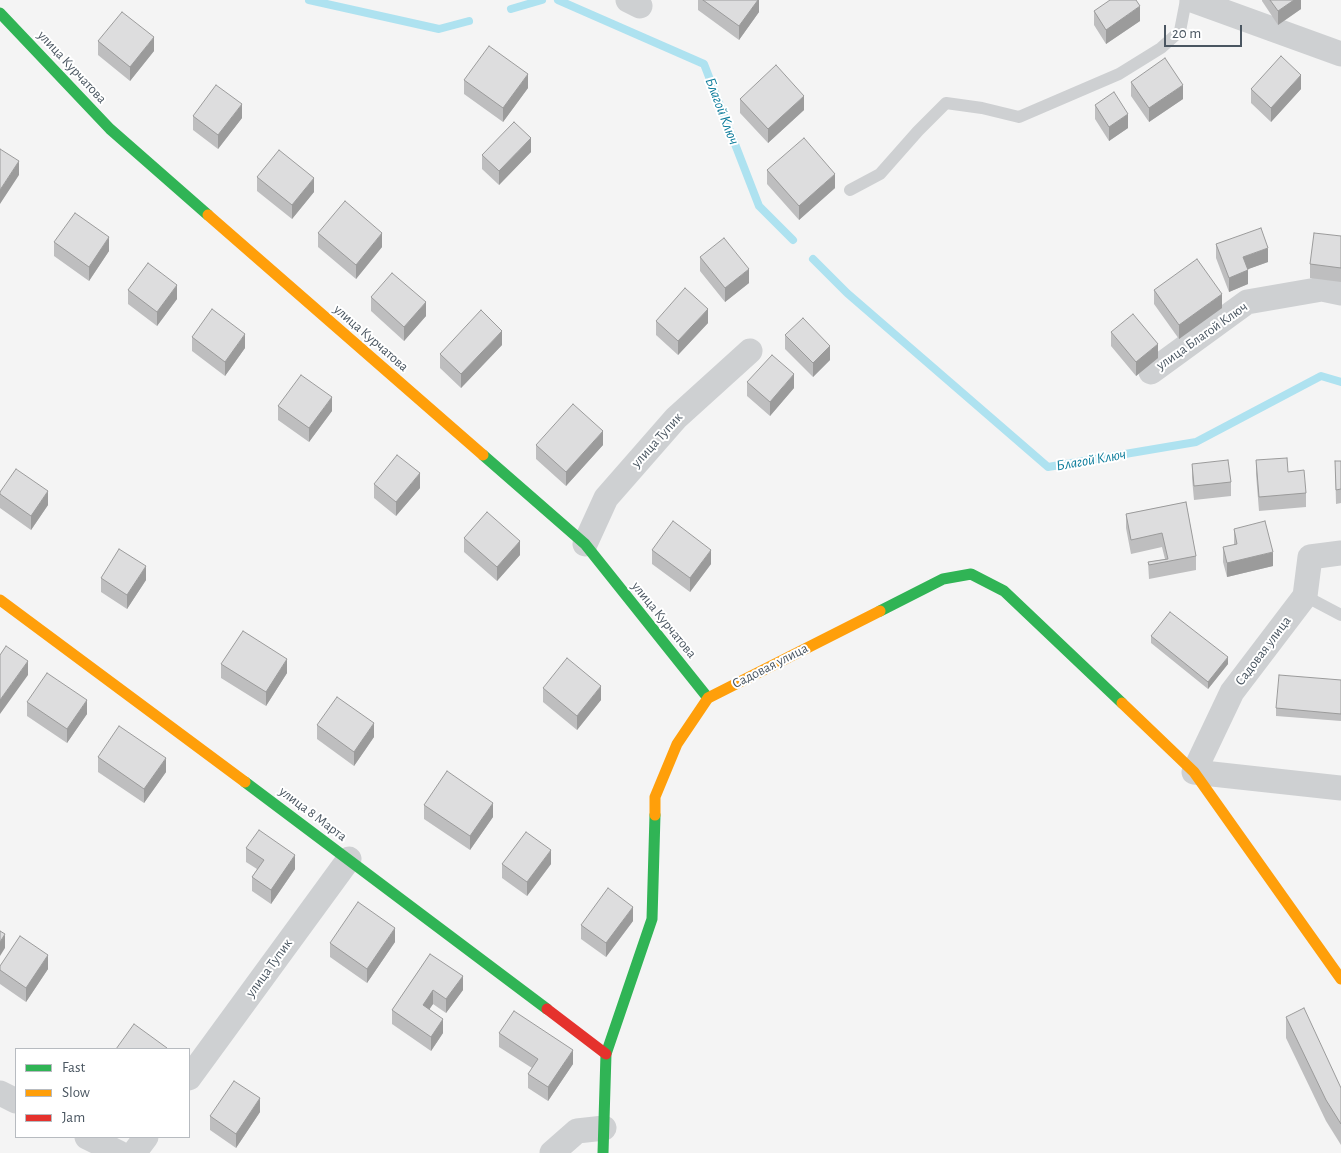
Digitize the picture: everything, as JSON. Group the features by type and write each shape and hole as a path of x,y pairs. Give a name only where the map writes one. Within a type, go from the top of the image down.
{"street":[{"path":"1192,0 1341,54"},
{"name":"улица Курчатова","path":"0,13 110,130 585,544 708,698"},
{"name":"улица Благой Ключ","path":"1151,372 1247,302 1322,289 1341,293"},
{"name":"улица Тупик","path":"585,544 606,498 676,418 750,351"},
{"name":"Садовая улица","path":"1194,772 1232,692 1305,596 1310,557 1341,554"},
{"name":"Садовая улица","path":"602,1153 606,1054 652,919 655,797 677,744 708,698 943,579 971,574 1004,591 1194,772 1341,979"},
{"name":"улица 8 Марта","path":"0,600 349,859 606,1054"},
{"path":"1194,772 1341,788"},
{"name":"улица Тупик","path":"190,1077 349,859"},
{"path":"0,1093 15,1100"},
{"path":"552,1153 577,1131 604,1128"},
{"path":"89,1138 119,1153"},
{"path":"134,1153 145,1138"}],"lane":[{"path":"850,190 880,174 946,103 982,108 1019,117 1118,74 1161,48 1180,31 1186,0"},
{"path":"1305,596 1341,615"}],"building":[{"path":"703,0 758,0 739,26"},
{"path":"1110,0 1136,0 1140,6 1106,30 1094,11"},
{"path":"1270,0 1294,0 1278,11"},
{"path":"122,12 154,37 130,67 98,41"},
{"path":"489,46 528,74 503,108 464,80"},
{"path":"1281,56 1301,75 1271,108 1251,89"},
{"path":"1165,58 1183,85 1149,108 1131,82"},
{"path":"776,65 804,96 768,129 740,99"},
{"path":"216,85 242,104 218,135 193,116"},
{"path":"1114,92 1128,114 1109,127 1095,105"},
{"path":"514,122 531,138 499,171 482,155"},
{"path":"804,138 835,174 799,206 767,170"},
{"path":"0,149 19,161 0,190"},
{"path":"279,150 314,178 292,205 257,177"},
{"path":"345,201 382,233 356,265 318,233"},
{"path":"75,213 109,237 89,267 54,242"},
{"path":"1261,228 1268,248 1243,257 1248,270 1229,278 1216,244"},
{"path":"1314,233 1341,236 1341,268 1310,264"},
{"path":"724,238 749,269 725,288 700,257"},
{"path":"1197,259 1222,294 1179,325 1154,290"},
{"path":"148,263 177,285 157,312 128,290"},
{"path":"392,273 426,302 404,327 371,297"},
{"path":"685,288 708,309 678,341 656,321"},
{"path":"212,309 245,334 225,362 192,337"},
{"path":"481,310 502,331 461,374 440,354"},
{"path":"1133,314 1158,344 1136,362 1111,332"},
{"path":"803,318 830,346 813,363 785,335"},
{"path":"772,355 794,374 770,402 747,382"},
{"path":"301,375 332,397 309,428 278,406"},
{"path":"573,404 603,431 566,472 536,445"},
{"path":"397,455 420,473 396,502 374,484"},
{"path":"1287,458 1288,472 1304,470 1306,493 1259,497 1256,460"},
{"path":"1228,460 1231,482 1194,486 1192,464"},
{"path":"1335,461 1341,461 1341,489 1336,490"},
{"path":"16,469 48,491 31,516 0,494"},
{"path":"1186,502 1196,556 1149,565 1148,562 1168,559 1162,533 1131,540 1126,514"},
{"path":"487,512 520,541 497,567 464,538"},
{"path":"673,521 711,550 690,578 652,550"},
{"path":"1265,521 1273,552 1227,563 1223,547 1237,544 1234,529"},
{"path":"119,549 146,566 127,595 101,578"},
{"path":"1170,612 1228,657 1208,682 1151,636"},
{"path":"243,631 287,659 266,692 221,664"},
{"path":"6,646 28,661 0,700 0,655"},
{"path":"567,658 601,686 577,716 543,688"},
{"path":"47,673 87,700 67,729 27,702"},
{"path":"1279,675 1341,680 1341,714 1276,708"},
{"path":"337,697 374,723 354,752 317,725"},
{"path":"119,726 166,758 144,789 98,757"},
{"path":"447,771 493,803 470,836 424,805"},
{"path":"259,830 295,855 271,890 252,877 264,860 246,848"},
{"path":"526,832 551,850 527,882 502,864"},
{"path":"608,888 633,907 606,943 581,925"},
{"path":"358,902 395,928 367,969 330,943"},
{"path":"0,931 5,934 0,942"},
{"path":"20,936 48,955 26,988 0,970 0,966"},
{"path":"430,954 463,976 446,999 433,990 423,1005 443,1019 431,1037 392,1010"},
{"path":"1304,1008 1341,1088 1341,1124 1326,1100 1286,1017"},
{"path":"514,1011 573,1050 548,1087 528,1074 538,1059 499,1033"},
{"path":"134,1024 167,1048 117,1048"},
{"path":"234,1081 260,1098 236,1134 210,1116"}],"waterway":[{"name":"Благой Ключ","path":"309,0 439,29 469,21"},
{"name":"Благой Ключ","path":"511,9 542,0"},
{"name":"Благой Ключ","path":"558,0 704,64 759,206 793,240"},
{"name":"Благой Ключ","path":"813,259 847,293 1048,467 1196,442 1321,376 1341,382"}],"traffic: fast":[{"path":"0,13 110,129 208,215"},
{"path":"483,455 585,544 708,698"},
{"path":"880,611 943,579 971,574 1004,591 1122,703"},
{"path":"245,782 547,1009"},
{"path":"603,1153 606,1054 652,919 655,815"}],"traffic: slow":[{"path":"208,215 483,455"},
{"path":"0,600 245,782"},
{"path":"655,815 655,797 677,744 708,698 880,611"},
{"path":"1122,703 1194,772 1341,979"}],"traffic: jam":[{"path":"547,1009 606,1054"}]}
